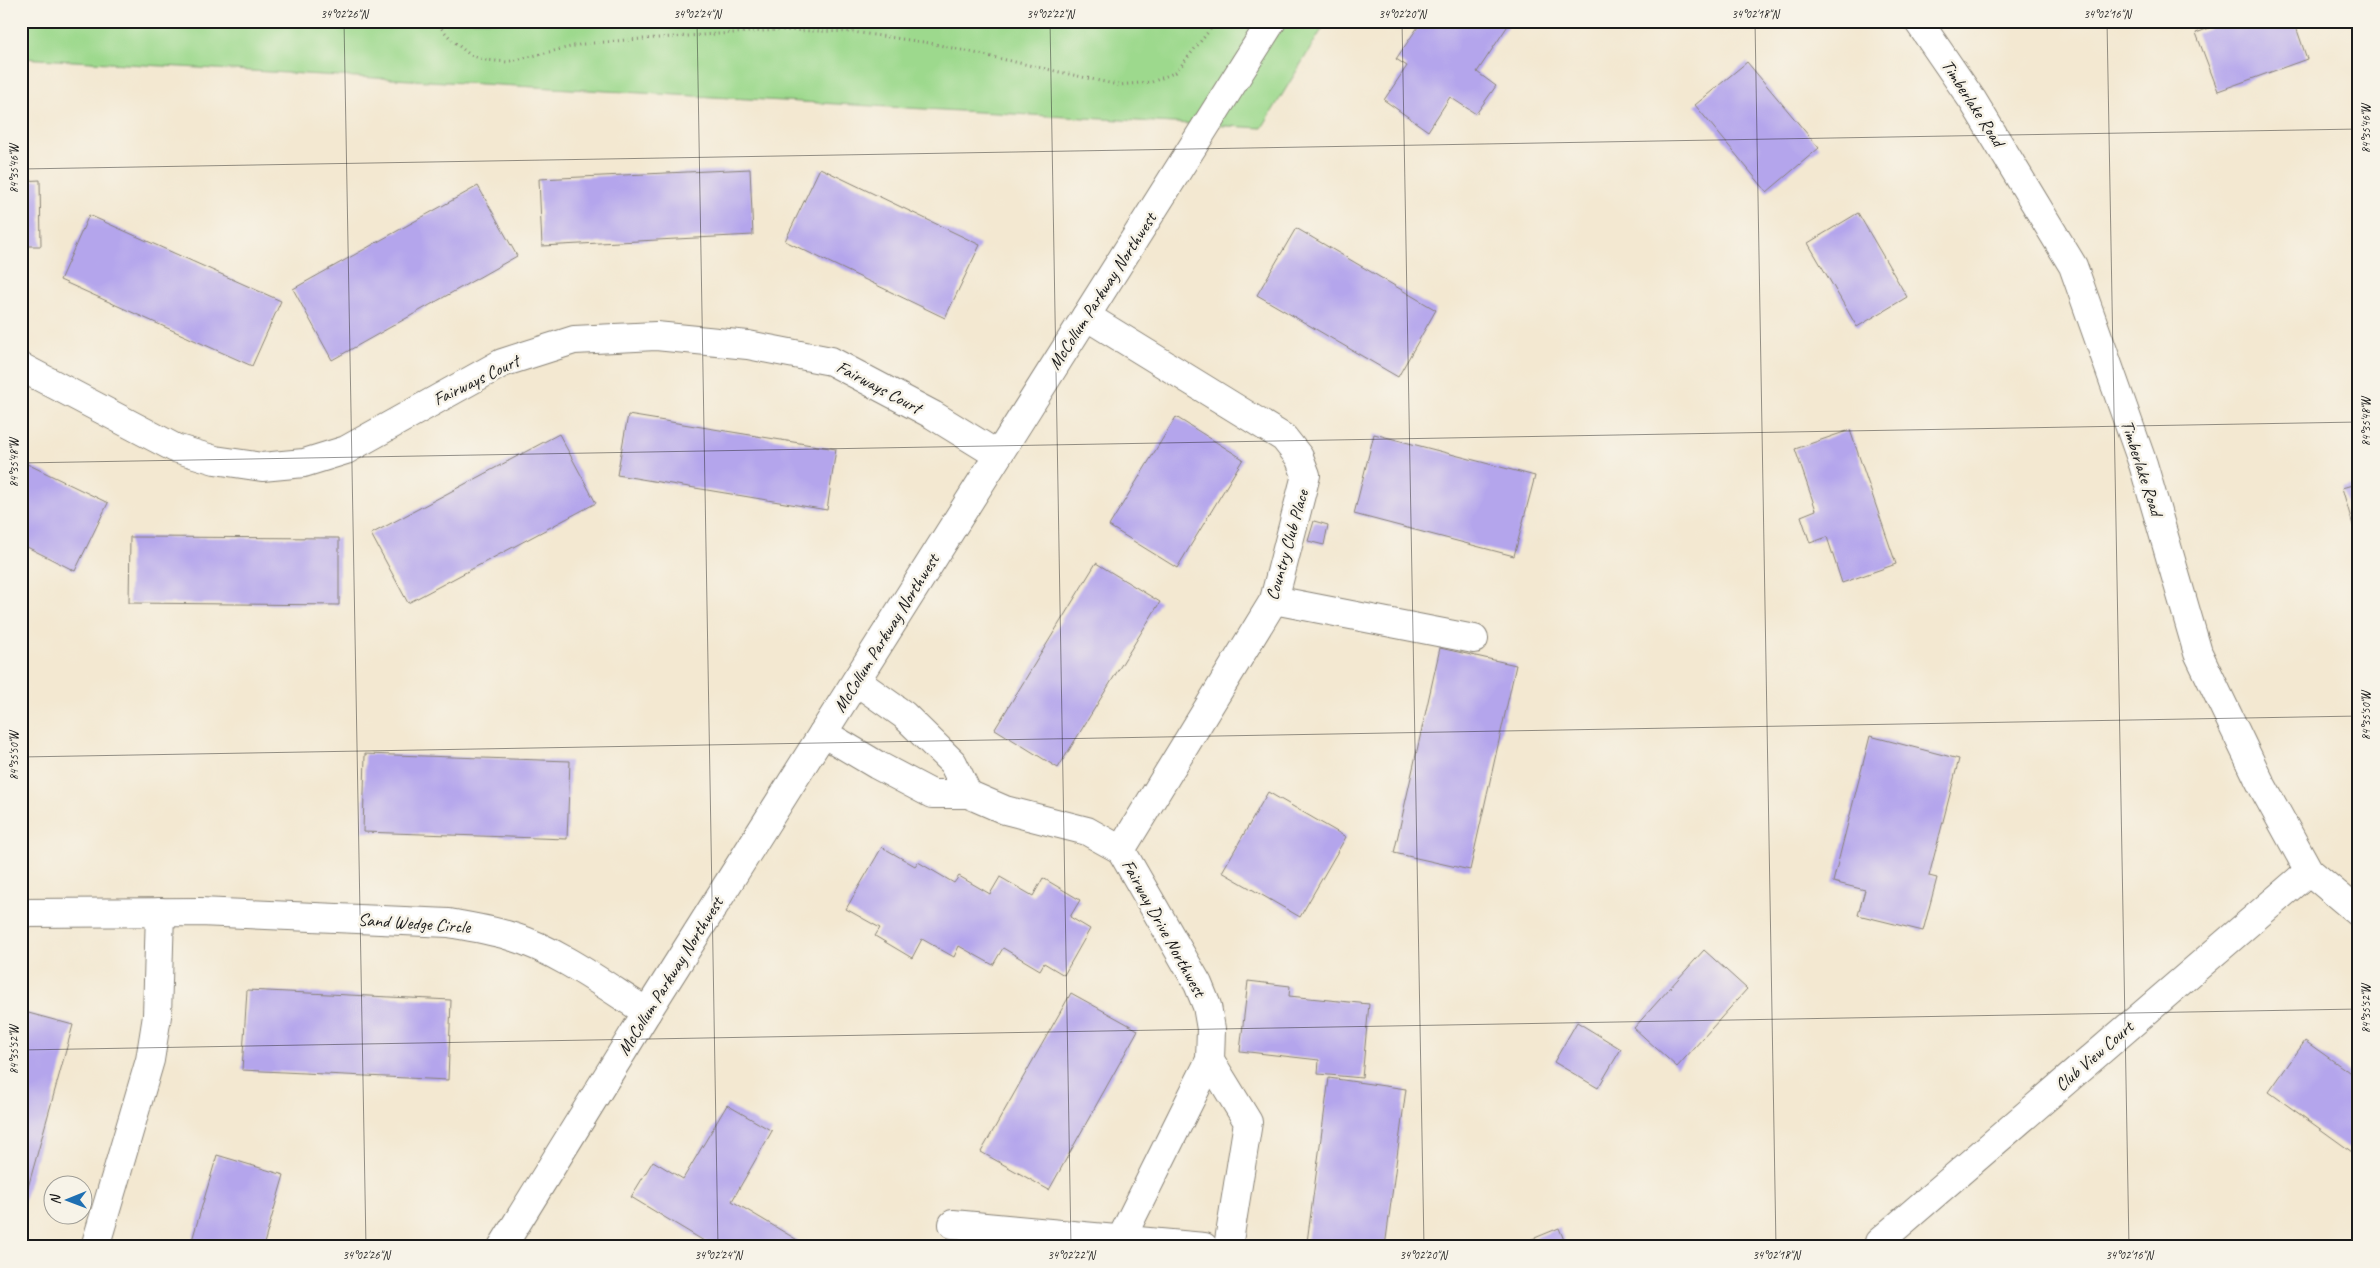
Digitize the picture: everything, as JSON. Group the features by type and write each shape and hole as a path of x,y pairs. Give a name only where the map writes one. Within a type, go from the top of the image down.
{"street":[{"name":"McCollum Parkway Northwest","path":"502,1247 647,1012 1272,21"},
{"name":"Timberlake Road","path":"1918,21 1974,101 2073,266 2143,464 2198,653 2260,782 2309,871 2359,913"},
{"name":"Country Club Place","path":"1086,316 1284,438 1299,457 1306,474 1274,600 1122,850"},
{"name":"Fairways Court","path":"21,367 175,448 215,460 262,467 304,463 346,450 502,363 574,340 656,336 748,345 831,361 933,415 998,455"},
{"path":"1274,600 1474,639"},
{"path":"856,681 904,715 953,763 968,794"},
{"name":"Fairway Drive Northwest","path":"823,733 877,765 932,794 968,794 1005,810 1088,831 1122,850 1198,984 1207,1006 1211,1029 1210,1060"},
{"name":"Club View Court","path":"1879,1242 2309,871"},
{"path":"95,1247 150,1060 157,1016 160,912"},
{"name":"Sand Wedge Circle","path":"21,913 200,912 449,923 514,937 542,949 647,1012"},
{"path":"1121,1239 1210,1060"},
{"path":"1210,1060 1248,1122 1228,1247"},
{"path":"953,1224 1204,1247"}],"path":[{"path":"435,21 452,40 470,55 486,60 507,62 582,44 627,40 779,30 853,32 930,43 1118,85 1152,82 1176,72 1217,21"}],"green space":[{"path":"21,21 1327,21 1262,128 21,58"}],"building":[{"path":"1422,21 1511,21 1477,72 1496,86 1476,114 1450,97 1428,131 1384,100 1407,66 1396,59"},
{"path":"2228,21 2294,21 2307,59 2218,91 2196,33"},
{"path":"1747,62 1819,148 1767,192 1695,105"},
{"path":"820,168 980,245 945,318 785,241"},
{"path":"750,169 753,235 542,246 539,179"},
{"path":"40,180 41,246 21,246 21,181"},
{"path":"478,186 517,256 332,360 293,289"},
{"path":"1858,213 1907,297 1857,327 1808,243"},
{"path":"89,215 281,301 252,366 60,280"},
{"path":"1296,228 1436,310 1398,377 1257,295"},
{"path":"628,415 836,449 827,510 617,475"},
{"path":"1176,417 1243,459 1177,568 1109,526"},
{"path":"1850,430 1896,564 1842,583 1827,537 1810,543 1801,516 1816,510 1795,449"},
{"path":"559,434 596,503 408,603 371,534"},
{"path":"1374,434 1535,476 1514,556 1354,514"},
{"path":"21,461 108,503 75,571 21,544"},
{"path":"2359,483 2359,542 2358,542 2342,488"},
{"path":"1314,521 1328,525 1324,545 1308,541"},
{"path":"130,537 339,538 339,605 129,603"},
{"path":"1096,563 1160,602 1058,768 995,729"},
{"path":"1440,648 1516,665 1470,870 1394,853"},
{"path":"1870,736 1959,759 1929,876 1937,878 1923,931 1858,915 1865,890 1833,882"},
{"path":"365,754 570,761 567,839 363,832"},
{"path":"1268,792 1346,837 1300,917 1222,872"},
{"path":"882,847 915,866 918,862 954,883 959,876 990,894 1000,877 1033,896 1043,878 1080,900 1070,917 1090,929 1064,975 1044,963 1040,970 1003,948 993,965 959,946 954,957 922,939 912,958 875,936 880,928 846,909"},
{"path":"1704,950 1747,989 1677,1067 1634,1028"},
{"path":"1248,981 1290,986 1289,996 1369,1004 1362,1078 1318,1074 1319,1060 1240,1051"},
{"path":"247,990 451,1000 448,1080 242,1070"},
{"path":"1071,993 1138,1030 1049,1190 981,1152"},
{"path":"21,1011 73,1025 22,1209 21,1209"},
{"path":"1577,1022 1621,1049 1598,1088 1554,1062"},
{"path":"2305,1041 2359,1079 2359,1093 2355,1098 2359,1100 2359,1157 2269,1092"},
{"path":"1329,1078 1406,1089 1385,1247 1321,1247 1321,1244 1307,1242"},
{"path":"727,1105 772,1131 732,1201 799,1241 795,1247 714,1247 631,1197 653,1161 683,1179"},
{"path":"217,1155 284,1175 263,1247 190,1247"},
{"path":"1559,1228 1567,1247 1513,1247"}]}
